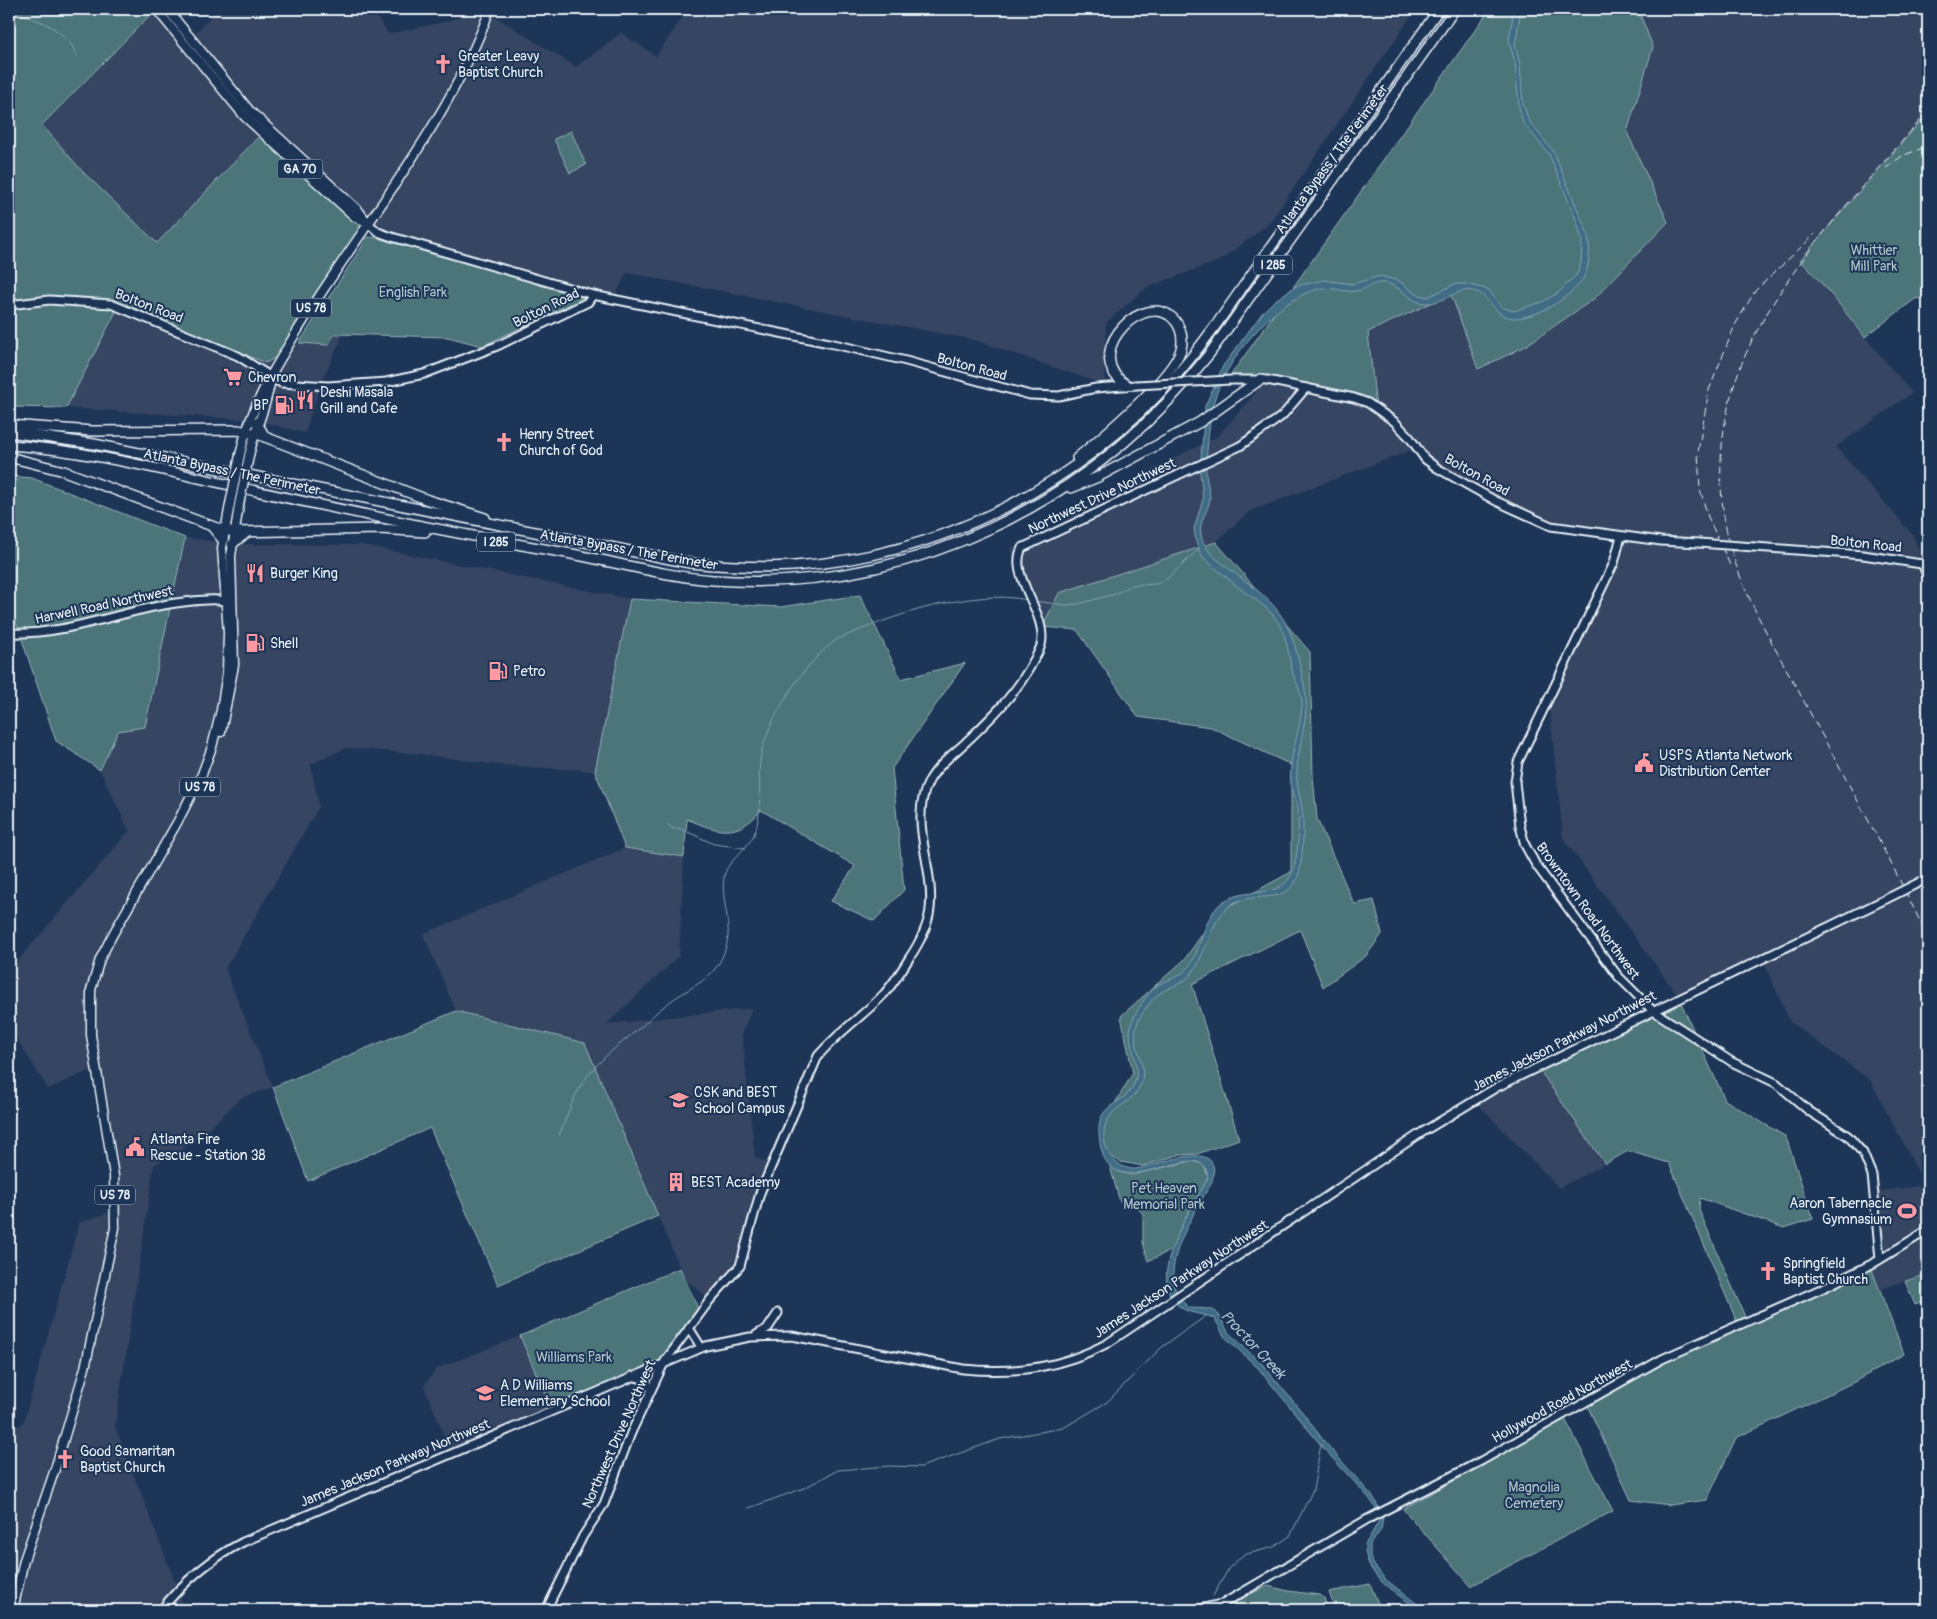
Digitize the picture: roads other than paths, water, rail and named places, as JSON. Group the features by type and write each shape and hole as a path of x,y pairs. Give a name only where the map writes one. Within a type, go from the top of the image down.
{"highway":[{"name":"Atlanta Bypass / The Perimeter","path":"9,432 94,444 530,533 690,563 760,567 804,565 859,558 914,544 984,518 1042,487 1093,454 1125,427 1154,398 1195,353 1438,9"},
{"name":"Atlanta Bypass / The Perimeter","path":"9,445 81,454 481,539 711,580 760,581 810,577 869,568 933,552 1003,523 1059,492 1095,467 1134,436 1192,376 1455,9"},
{"path":"1042,487 1132,409 1174,363 1181,349 1182,333 1177,323 1168,315 1152,311 1139,314 1127,322 1117,336 1109,356 1109,365 1114,375 1132,385"},
{"path":"1059,492 1098,478 1190,428 1228,404 1261,379"},
{"path":"257,423 265,437"},
{"path":"9,425 93,431 226,429 249,432 428,500 530,533"},
{"path":"9,457 64,471 211,526 227,534 311,529 380,529 481,539"},
{"path":"232,544 245,534"}],"main road":[{"name":"GA 70","path":"156,9 250,123 354,217 367,222"},
{"name":"GA 70","path":"166,9 238,97 272,133 359,211 367,222"},
{"name":"US 78","path":"229,602 227,534 230,504 240,455 249,432 260,392 271,377 306,316 437,119 479,36 490,9"},
{"name":"US 78","path":"13,1610 24,1562 55,1469 85,1368 115,1228 114,1176 91,1035 91,990 100,959 178,821 208,760 221,710 227,665 232,544 227,534 239,505 249,456 249,432 257,423 270,388 271,377"}],"street":[{"path":"367,222 378,232 392,238 593,295"},
{"name":"Bolton Road","path":"9,305 50,300 100,302 122,307 238,356 281,383 328,386 415,377 517,336 588,302 593,295 834,344 1030,395 1059,396 1096,388 1261,379 1354,398 1378,408 1410,438 1431,464 1513,509 1551,526 1699,544 1863,555 1925,564"},
{"name":"Northwest Drive Northwest","path":"546,1610 583,1536 604,1504 631,1433 665,1361 689,1328 740,1266 760,1193 818,1056 828,1044 885,993 920,942 927,926 930,908 930,892 922,835 926,789 936,772 1012,697 1041,648 1042,638 1034,605 1018,564 1018,556 1022,548 1240,446 1269,427 1306,388"},
{"name":"Browntown Road Northwest","path":"1621,536 1614,563 1520,754 1515,782 1520,826 1530,856 1613,970 1652,1010 1732,1062 1776,1084 1809,1112 1848,1136 1856,1144 1863,1153 1872,1175 1880,1259"},
{"path":"1925,564 1928,578"},
{"name":"Harwell Road Northwest","path":"9,632 55,630 154,605 213,599 229,602"},
{"name":"James Jackson Parkway Northwest","path":"161,1610 181,1586 204,1566 243,1542 701,1347 752,1336 792,1336 963,1369 1013,1371 1047,1366 1095,1350 1188,1291 1468,1104 1534,1067 1925,880"},
{"name":"Hollywood Road Northwest","path":"1216,1610 1226,1602 1388,1509 1481,1461 1685,1348 1823,1288 1880,1259 1928,1230"},
{"path":"752,1336 768,1328 778,1313"},
{"path":"689,1328 701,1347"},
{"path":"631,1376 642,1379 652,1388"},
{"path":"1195,1610 1226,1602"}],"waterway":[{"path":"9,11 39,21 58,31 66,38 77,56"},
{"path":"1034,601 1065,605 1078,604 1115,594 1132,585 1157,584 1168,578 1199,549"},
{"path":"559,1135 578,1090 595,1067 660,1009 706,978 719,964 727,945 728,935 723,887 724,877 729,866 748,844 755,832 760,805 760,760 763,745 778,710 813,661 838,639 906,613 931,606 981,598 1005,597 1028,600"},
{"path":"668,825 673,829 679,828 714,844 746,848"},
{"path":"749,1508 804,1488 838,1470 889,1466 921,1467 1000,1439 1063,1428 1107,1402 1162,1347 1206,1316"},
{"path":"1213,1596 1229,1568 1243,1555 1274,1547 1290,1536 1313,1490 1321,1444"}],"railway":[{"path":"1928,111 1815,244 1794,272 1757,331 1734,385 1722,443 1721,472 1722,501 1727,530 1734,559 1749,597 1767,634 1884,850 1928,938"},
{"path":"1886,168 1902,156 1928,146"},
{"path":"1730,565 1708,517 1700,489 1698,452 1709,390 1735,325 1755,291 1815,234"}],"place":[{"name":"Greater Leavy Baptist Church","path":"443,64"},
{"name":"Chevron","path":"233,377"},
{"name":"Deshi Masala Grill and Cafe","path":"305,400"},
{"name":"BP","path":"284,405"},
{"name":"Henry Street Church of God","path":"504,442"},
{"name":"Burger King","path":"255,573"},
{"name":"Shell","path":"255,643"},
{"name":"Petro","path":"498,671"},
{"name":"USPS Atlanta Network Distribution Center","path":"1644,763"},
{"name":"CSK and BEST School Campus","path":"679,1100"},
{"name":"Atlanta Fire Rescue - Station 38","path":"135,1147"},
{"name":"BEST Academy","path":"676,1182"},
{"name":"Aaron Tabernacle Gymnasium","path":"1907,1211"},
{"name":"Springfield Baptist Church","path":"1768,1271"},
{"name":"A D Williams Elementary School","path":"485,1393"},
{"name":"Good Samaritan Baptist Church","path":"65,1459"}],"park label":[{"name":"Whittier Mill Park","path":"1874,258"},
{"name":"English Park","path":"413,292"},
{"name":"Pet Heaven Memorial Park","path":"1164,1196"},
{"name":"Williams Park","path":"574,1357"},
{"name":"Magnolia Cemetery","path":"1534,1495"}],"water label":[{"name":"Proctor Creek","path":"1253,1345"}]}
